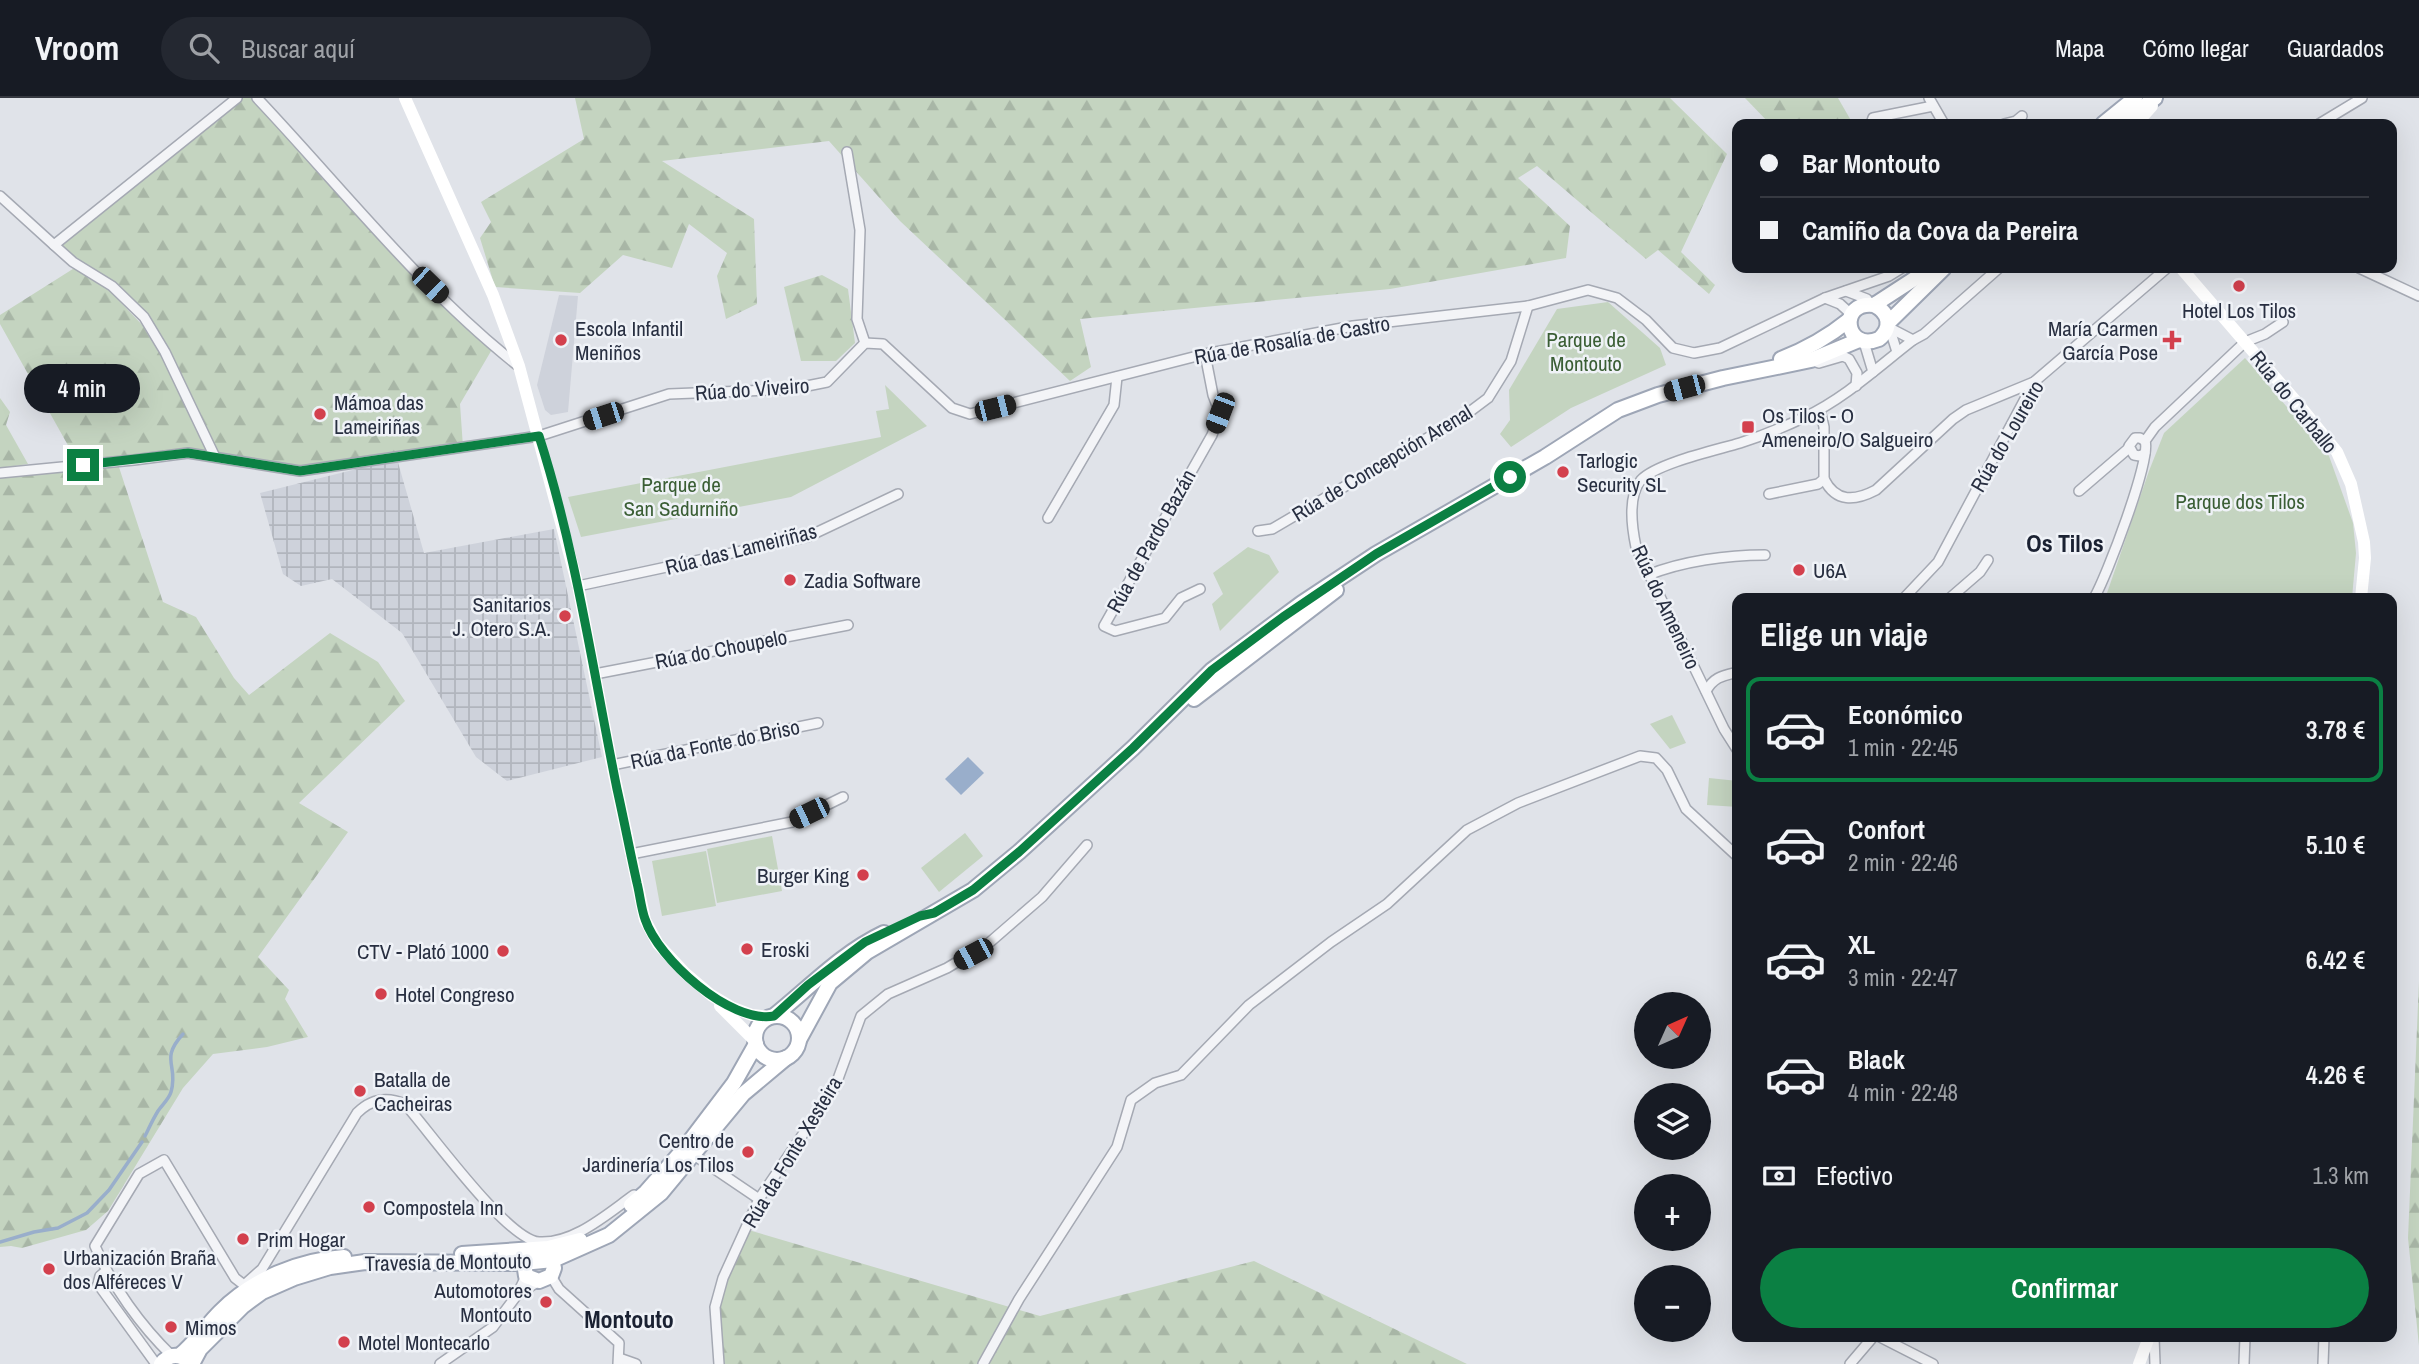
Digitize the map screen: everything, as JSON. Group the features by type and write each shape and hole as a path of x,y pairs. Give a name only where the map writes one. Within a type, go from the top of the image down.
{"main road":[{"path":"2109,119 2135,98"},
{"path":"2131,119 2158,98"},
{"path":"1922,273 1860,306 1850,317 1853,335 1862,341 1875,341 1939,273"},
{"path":"1871,302 1884,312 1887,327"},
{"name":"Travesía de Montouto","path":"1736,376 1806,349 1828,337 1850,317"},
{"name":"Travesía de Montouto","path":"175,1361 200,1349 243,1306 262,1292 294,1278 330,1267 365,1262 456,1263 532,1269 551,1254 605,1228 689,1152 743,1094 795,1051 830,983 867,952 973,890 1019,852 1133,748 1212,670 1302,603 1376,554 1545,457 1618,410 1658,395 1811,360 1862,341"},
{"name":"Travesía de Montouto","path":"689,1152 734,1083 756,1042 757,1029 808,985 865,942 920,916 934,913"},
{"path":"772,1016 787,1018 792,1022 799,1040"},
{"path":"756,1042 758,1049 768,1057 786,1058"},
{"path":"532,1269 554,1268 551,1254"},
{"name":"Travesía de Montouto","path":"175,1361 222,1310 257,1284 291,1267 324,1258 365,1255 532,1269"}],"street":[{"path":"54,245 237,98"},
{"path":"257,98 412,267 519,366"},
{"path":"405,98 493,295 519,366 578,586 645,920 658,944 756,1042"},
{"path":"2126,119 2128,110 2144,98"},
{"path":"2327,119 2362,98"},
{"path":"1873,119 1931,102 1941,119"},
{"path":"2018,119 2022,116"},
{"path":"847,152 860,230 857,319 865,343"},
{"path":"0,196 73,262 111,286 144,317 165,352 215,457"},
{"path":"1825,298 1892,273"},
{"name":"Rúa do Ameneiro","path":"1732,740 1636,548 1632,529 1635,493 1640,481 1668,466 1775,430 1820,410 1924,334 1993,273"},
{"name":"Rúa do Loureiro","path":"1910,593 1938,562 2034,382 2161,273"},
{"name":"Rúa do Carballo","path":"2184,273 2337,452 2356,501 2364,542 2362,593"},
{"path":"2370,273 2419,296"},
{"path":"1871,302 1868,290 1879,280"},
{"name":"Rúa de Rosalía de Castro","path":"865,343 883,344 952,408 970,414 1205,354 1353,326 1528,306 1588,290 1617,298 1646,320 1673,348 1694,353 1720,348 1825,298"},
{"path":"1846,291 1871,302"},
{"path":"1825,298 1840,304 1850,317"},
{"name":"Rúa de Concepción Arenal","path":"1258,531 1272,529 1460,419 1488,398 1511,361 1528,306"},
{"path":"2145,441 2155,427 2245,342 2265,334 2283,322"},
{"path":"1887,327 1913,340"},
{"path":"1887,327 1896,352"},
{"path":"1862,341 1873,372"},
{"name":"Rúa do Viveiro","path":"0,473 188,453 300,471 539,436 669,394 792,389 827,382 865,343"},
{"name":"Rúa de Pardo Bazán","path":"1200,589 1181,597 1165,618 1115,631 1104,626 1212,435 1220,413 1213,395 1205,354"},
{"path":"1811,360 1819,363 1843,356 1849,359 1857,373 1856,386"},
{"path":"1048,518 1114,405 1117,377"},
{"path":"1820,410 1825,427 1824,479 1830,491 1855,499 1876,490 1966,410 2034,382"},
{"path":"2079,491 2129,448 2130,442 2135,438 2145,441"},
{"path":"2096,593 2110,566 2143,467 2147,446 2145,441"},
{"path":"2129,448 2134,455 2145,453"},
{"path":"1769,494 1818,484 1824,479"},
{"name":"Rúa das Lameiriñas","path":"578,586 807,537 898,494"},
{"path":"1648,575 1695,563 1743,555 1765,555"},
{"path":"1956,593 1980,572 1988,560"},
{"name":"Rúa do Choupelo","path":"595,674 848,625"},
{"path":"1706,691 1712,681 1732,673"},
{"name":"Rúa da Fonte do Briso","path":"612,765 818,723"},
{"path":"983,1364 1019,1299 1117,1147 1131,1100 1155,1083 1181,1075 1249,1005 1331,942 1387,904 1467,831 1518,803 1640,756 1656,758 1667,770 1686,809 1732,851"},
{"path":"631,854 792,822 843,797"},
{"name":"Rúa da Fonte Xesteira","path":"719,1364 715,1307 723,1278 759,1199 835,1087 861,1016 888,994 947,968 989,943 1042,897 1087,845"},
{"path":"711,995 752,1015 772,1016"},
{"path":"175,1361 106,1271 95,1246 139,1174 164,1160 235,1278 244,1285 262,1269 357,1113 366,1105 384,1099 405,1104 484,1199 513,1230 532,1240 540,1242 565,1238 589,1227 638,1193 667,1163 689,1152 759,1199"},
{"path":"440,1364 493,1327 532,1269 559,1289 619,1343 619,1361 636,1364"},
{"path":"106,1271 97,1284 175,1361"},
{"path":"233,1296 235,1278"},
{"path":"1850,1364 1869,1342"},
{"path":"1890,1342 1933,1364"},
{"path":"2139,1364 2149,1342"},
{"path":"2152,1342 2155,1364"},
{"path":"2244,1364 2245,1342"},
{"path":"2323,1364 2324,1342"}],"shaded area":[{"name":"Escola Infantil Meniños","path":"559,295 578,296 568,412 551,415 545,410 537,385"},
{"path":"397,459 424,553 554,529 602,757 507,781 476,757 402,633 332,579 301,586 283,574 260,493"}],"green space":[{"path":"237,98 257,98 494,346 460,404 463,447 300,471 180,454 117,461 163,602 196,617 234,678 249,695 330,633 378,662 405,701 299,803 348,832 258,957 289,990 285,999 308,1037 267,1047 213,1054 183,1088 108,1211 86,1230 22,1248 0,1247 0,473 79,465 0,324 0,315 76,267 107,288 148,331 134,308 54,245"},
{"path":"575,98 1670,98 1727,154 1681,252 1715,285 1709,294 1658,250 1646,259 1537,166 1518,178 1570,226 1566,258 1390,289 1080,319 1091,367 1070,381 900,221 829,141 662,161 754,219 757,304 726,319 717,276 727,253 689,224 672,268 623,255 580,293 495,287 480,238 491,222 481,202 584,139"},
{"path":"1745,98 1838,98 1850,119 1765,119"},
{"path":"822,275 848,289 855,343 836,361 801,361 784,287"},
{"name":"Parque de Montouto","path":"1608,302 1660,348 1666,365 1571,408 1511,447 1500,434 1510,420 1509,390 1557,309"},
{"name":"Parque dos Tilos","path":"2245,358 2329,456 2353,523 2356,553 2352,593 2107,593 2164,433"},
{"name":"Parque de San Sadurniño","path":"885,385 927,426 791,497 581,537 568,497 881,437 876,411 889,409"},
{"path":"0,398 10,412 6,425 28,464 0,468"},
{"path":"1248,547 1269,555 1279,572 1220,631 1212,604 1223,594 1213,573"},
{"path":"1672,715 1686,743 1670,749 1650,724"},
{"path":"1709,778 1732,780 1732,807 1707,805"},
{"path":"965,833 983,856 939,892 921,868"},
{"path":"772,836 782,891 717,903 707,849"},
{"path":"706,851 716,906 662,916 652,861"},
{"path":"2419,981 2419,1346 2408,1238"},
{"path":"745,1229 1040,1316 1254,1261 1467,1364 724,1364 720,1305 724,1286"}],"water":[{"path":"968,757 984,773 961,795 945,779"}],"waterway":[{"path":"145,1136 171,1092 172,1050 183,1034"},
{"path":"0,1242 58,1228 87,1213 109,1190 142,1142"}],"place":[{"name":"Hotel Los Tilos","path":"2239,286"},
{"name":"Escola Infantil Meniños","path":"561,340"},
{"name":"María Carmen García Pose","path":"2172,340"},
{"name":"Mámoa das Lameiriñas","path":"320,414"},
{"name":"Os Tilos - O Ameneiro/O Salgueiro","path":"1748,427"},
{"name":"Tarlogic Security SL","path":"1563,472"},
{"name":"U6A","path":"1799,570"},
{"name":"Zadia Software","path":"790,580"},
{"name":"Sanitarios J. Otero S.A.","path":"565,616"},
{"name":"Burger King","path":"863,875"},
{"name":"Eroski","path":"747,949"},
{"name":"CTV - Plató 1000","path":"503,951"},
{"name":"Hotel Congreso","path":"381,994"},
{"name":"Batalla de Cacheiras","path":"360,1091"},
{"name":"Centro de Jardinería Los Tilos","path":"748,1152"},
{"name":"Compostela Inn","path":"369,1207"},
{"name":"Prim Hogar","path":"243,1239"},
{"name":"Urbanización Braña dos Alféreces V","path":"49,1269"},
{"name":"Automotores Montouto","path":"546,1302"},
{"name":"Mimos","path":"171,1327"},
{"name":"Motel Montecarlo","path":"344,1342"}],"district":[{"name":"Os Tilos","path":"2065,543"},
{"name":"Montouto","path":"629,1319"}],"route":[{"path":"83,465 188,453 300,471 539,436 578,586 645,920 658,944 685,973 711,995 752,1015 770,1017 865,942 920,916 934,913 973,890 1019,852 1133,748 1212,670 1302,603 1376,554 1510,477"}]}
